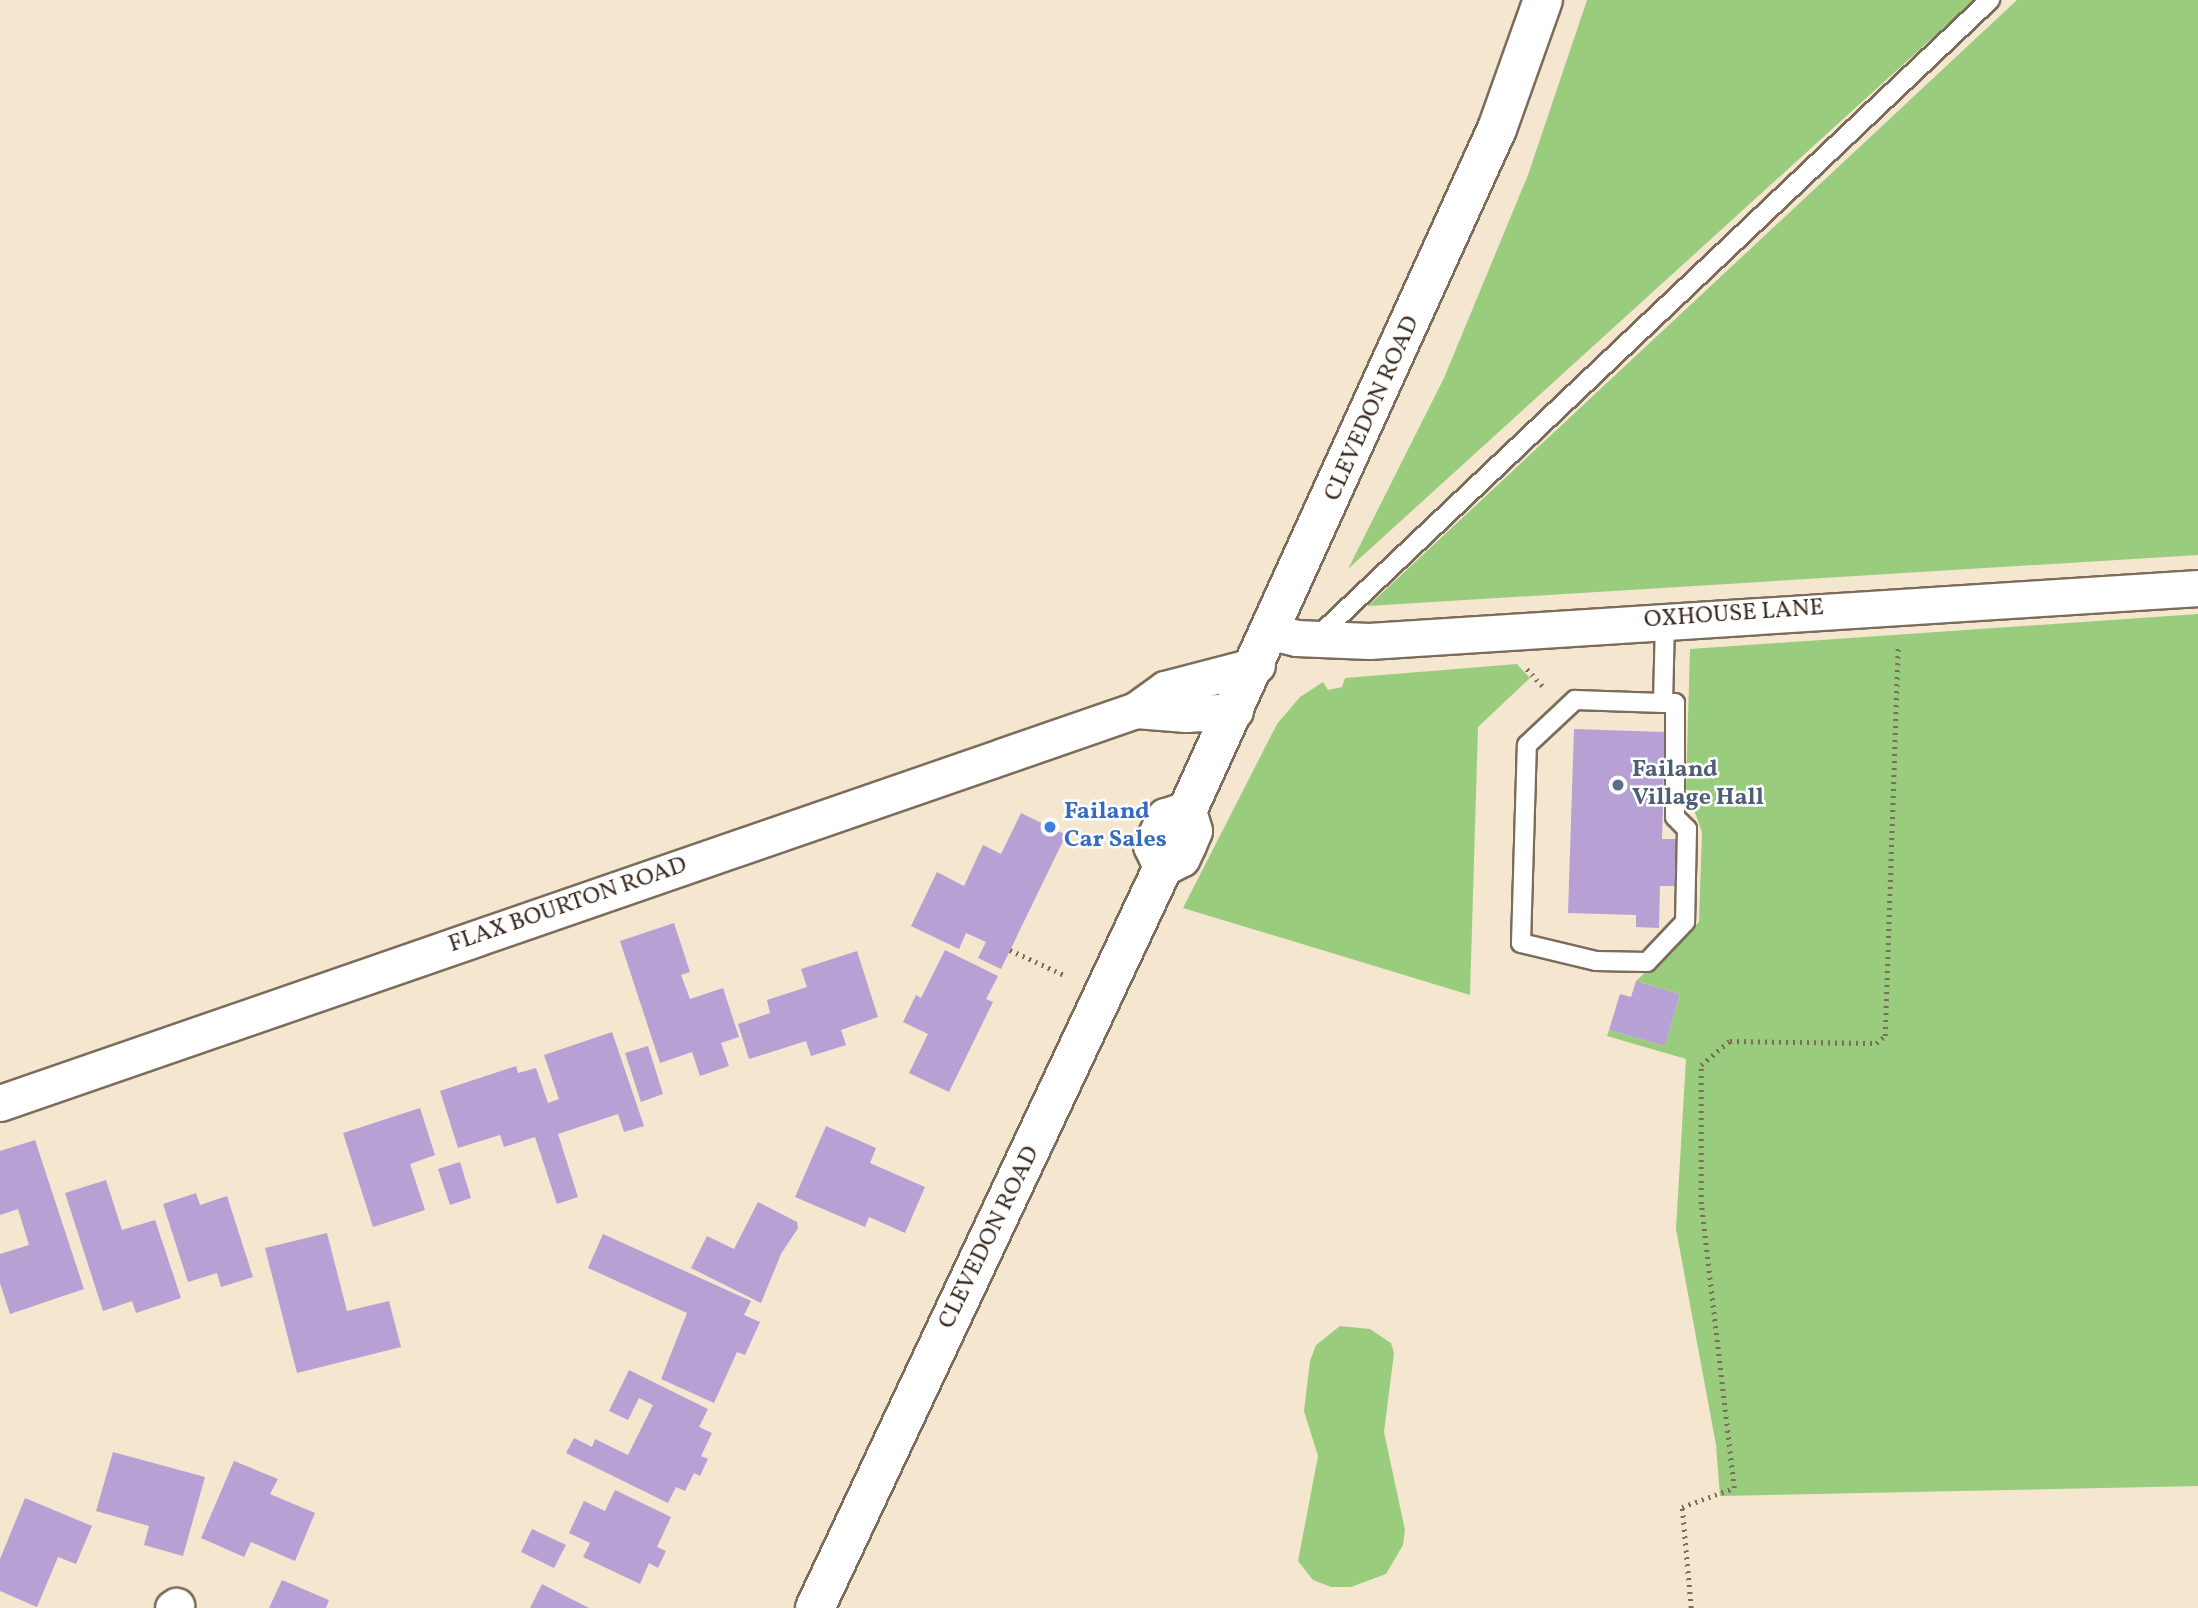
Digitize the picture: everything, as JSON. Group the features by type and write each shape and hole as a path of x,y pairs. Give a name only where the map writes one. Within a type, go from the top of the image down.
{"main road":[{"name":"CLEVEDON ROAD","path":"815,1608 1163,867 1153,846 1166,818 1187,811 1264,649 1497,129 1543,0"}],"street":[{"name":"OXHOUSE LANE","path":"1264,649 1314,640 1369,641 2198,588"},
{"name":"FLAX BOURTON ROAD","path":"0,1103 1136,710 1165,689 1264,649"},
{"name":"FLAX BOURTON ROAD","path":"1136,710 1186,715 1235,711"}],"lane":[{"path":"1314,640 1990,0"},
{"path":"1662,702 1665,620"},
{"path":"1575,700 1662,702 1675,702 1675,817 1687,829 1685,922 1647,962 1596,961 1521,943 1527,746 1575,700"}],"path":[{"path":"1690,1608 1682,1507 1734,1488 1701,1204 1701,1065 1730,1041 1876,1043 1885,1036 1900,605"},
{"path":"1010,950 1105,994"}],"green space":[{"path":"1587,0 1974,0 1348,569 1444,378 1528,175"},
{"path":"2017,0 2198,0 2198,555 1368,606"},
{"path":"2198,614 2198,1486 1720,1496 1716,1445 1676,1229 1686,1059 1607,1036 1609,1030 1665,1046 1680,994 1636,981 1699,922 1702,832 1686,788 1690,649"},
{"path":"1517,664 1530,678 1478,727 1470,995 1183,908 1277,724 1300,697 1323,682 1328,690 1342,687 1345,678"},
{"path":"1340,1326 1370,1329 1391,1343 1394,1353 1384,1432 1405,1530 1403,1545 1386,1574 1351,1587 1331,1587 1313,1580 1298,1561 1318,1456 1304,1411 1310,1361 1316,1345"}],"building":[{"name":"Failand Village Hall","path":"1574,729 1665,732 1662,839 1681,839 1680,886 1660,886 1659,928 1636,927 1636,915 1568,913"},
{"path":"1021,813 1066,835 1001,969 978,958 986,942 966,933 959,949 911,926 937,872 964,886 983,845 1001,854"},
{"path":"674,923 690,972 681,975 690,999 723,988 739,1037 721,1043 729,1066 700,1076 692,1052 660,1063 620,941"},
{"path":"945,950 998,976 986,999 993,1002 949,1092 909,1073 928,1034 903,1022 916,995 921,998"},
{"path":"857,951 878,1017 841,1030 846,1045 811,1056 806,1041 749,1059 738,1024 770,1013 767,1000 807,987 801,969"},
{"path":"1636,981 1680,994 1665,1046 1609,1030 1620,994 1631,997"},
{"path":"612,1032 644,1126 624,1132 618,1114 558,1134 578,1197 557,1204 535,1137 504,1147 500,1135 458,1148 440,1091 516,1066 518,1073 536,1068 548,1103 559,1099 544,1055"},
{"path":"648,1046 663,1094 641,1102 625,1053"},
{"path":"420,1108 435,1155 410,1164 425,1210 373,1227 343,1133"},
{"path":"826,1126 876,1148 870,1163 925,1187 905,1233 869,1217 865,1227 795,1197"},
{"path":"35,1140 84,1289 10,1314 0,1283 0,1254 29,1245 18,1209 0,1215 0,1151"},
{"path":"460,1162 471,1198 450,1205 438,1169"},
{"path":"106,1180 122,1230 155,1220 181,1298 136,1313 132,1301 103,1311 65,1193"},
{"path":"196,1193 200,1205 227,1196 253,1277 221,1287 217,1273 188,1282 163,1204"},
{"path":"758,1202 797,1222 798,1228 781,1254 761,1303 691,1268 707,1236 734,1249"},
{"path":"327,1233 347,1311 389,1301 401,1347 297,1373 265,1248"},
{"path":"603,1234 751,1301 744,1315 760,1322 745,1355 737,1352 714,1403 661,1379 687,1313 588,1268"},
{"path":"629,1370 708,1409 699,1427 712,1433 701,1456 708,1459 700,1476 694,1473 685,1491 676,1487 668,1503 566,1453 574,1438 592,1447 595,1439 628,1455 653,1405 639,1398 628,1420 609,1411"},
{"path":"113,1452 205,1477 183,1556 144,1545 149,1526 96,1511"},
{"path":"234,1461 278,1479 270,1494 315,1513 295,1561 251,1542 244,1557 201,1538"},
{"path":"615,1490 671,1517 657,1547 666,1551 658,1568 649,1563 640,1584 583,1557 590,1543 569,1533 584,1501 605,1511"},
{"path":"25,1498 92,1526 76,1564 58,1557 37,1607 0,1591 0,1559"},
{"path":"532,1529 566,1545 554,1568 521,1552"},
{"path":"282,1580 329,1600 326,1608 269,1608"},
{"path":"542,1584 589,1608 530,1608"}],"place":[{"name":"Failand Village Hall","path":"1618,785"},
{"name":"Failand Car Sales","path":"1050,827"}]}
